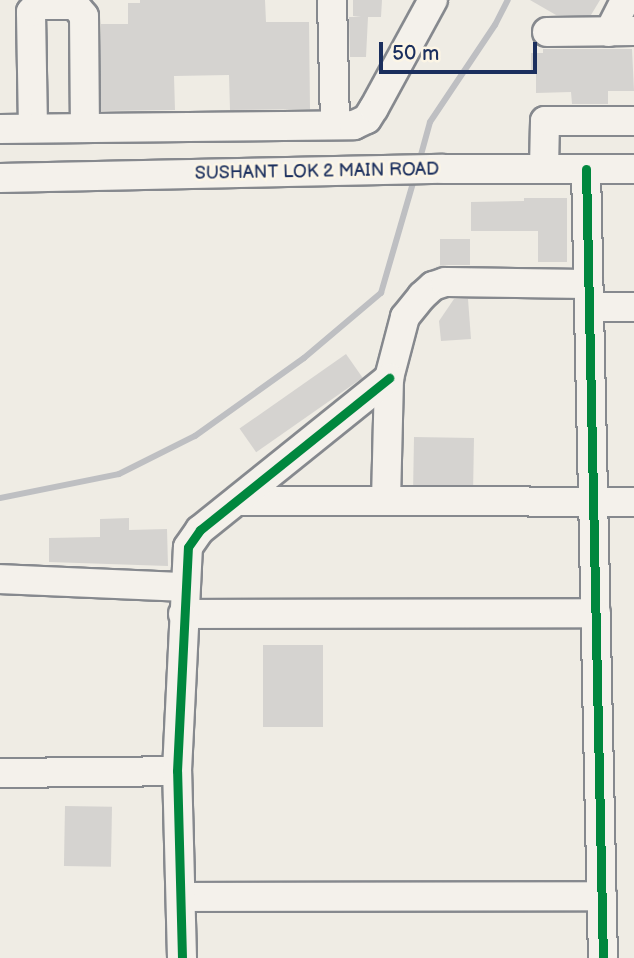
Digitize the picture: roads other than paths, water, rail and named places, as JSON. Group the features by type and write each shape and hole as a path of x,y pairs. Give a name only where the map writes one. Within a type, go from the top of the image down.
{"street":[{"path":"332,0 344,125 353,172"},
{"path":"0,129 344,125 367,119 433,0"},
{"path":"547,32 622,31 625,0"},
{"path":"33,128 31,12 37,5 57,3 75,5 84,16 85,128"},
{"path":"544,169 545,121 634,121"},
{"path":"586,169 604,958"},
{"name":"SUSHANT LOK 2 MAIN ROAD","path":"0,178 634,169"},
{"path":"386,501 389,378 405,317 433,286 445,282 589,296 634,307"},
{"path":"182,958 177,771 183,601 188,547 200,530 389,378"},
{"path":"238,501 634,502"},
{"path":"0,579 183,601 596,613"},
{"path":"0,773 177,771"},
{"path":"181,897 602,896"}],"waterway":[{"path":"419,162 430,122 495,25 508,0"},
{"path":"0,498 119,474 195,436 304,358 381,293 415,176"}]}
